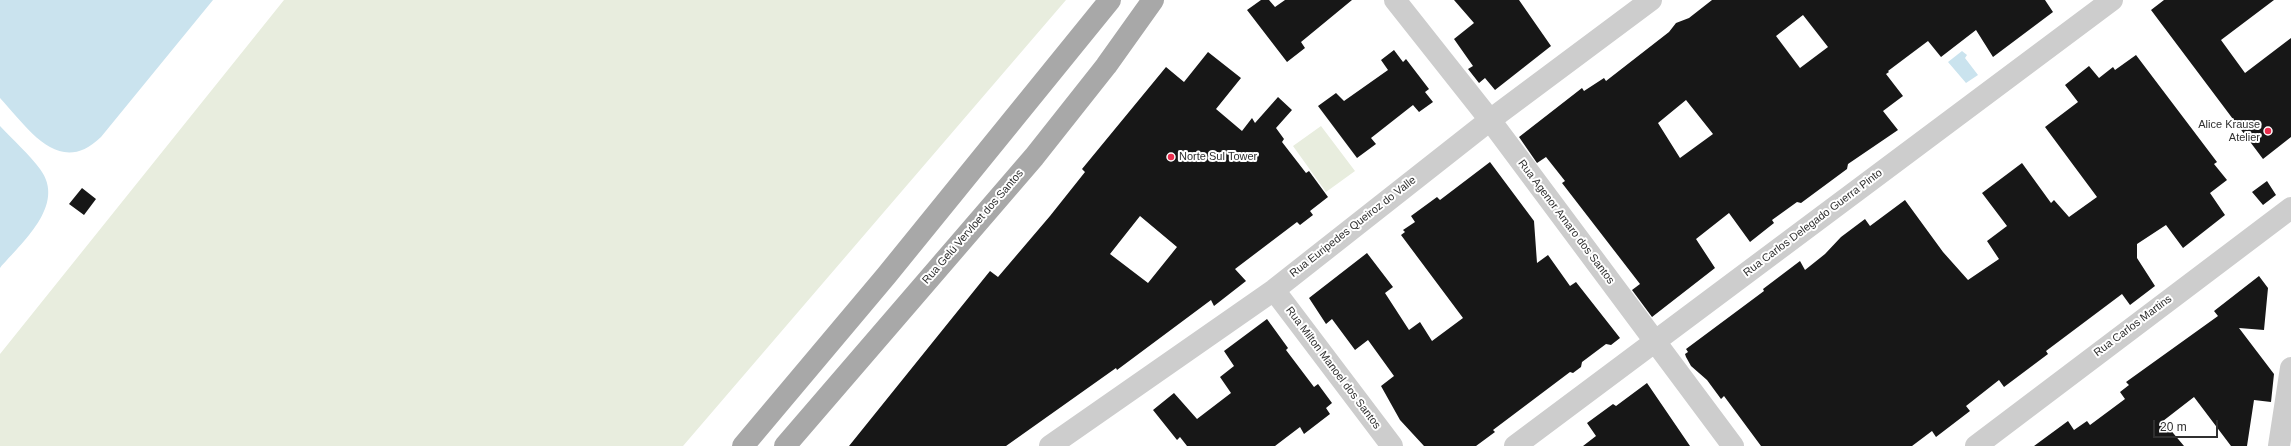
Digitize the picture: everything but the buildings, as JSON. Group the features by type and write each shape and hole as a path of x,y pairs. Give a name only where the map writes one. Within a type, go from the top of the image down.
{"main road":[{"path":"743,446 886,276 1110,0"},
{"name":"Rua Gelú Vervloet dos Santos","path":"785,446 1034,157 1106,66 1153,0"}],"street":[{"name":"Rua Agenor Amaro dos Santos","path":"1395,0 1490,120 1733,446"},
{"name":"Rua Euripedes Queiroz do Valle","path":"1050,446 1274,290 1490,120 1651,0"},
{"name":"Rua Carlos Delegado Guerra Pinto","path":"1515,446 2112,0"},
{"name":"Rua Carlos Martins","path":"1976,446 2291,208"},
{"name":"Rua Milton Manoel dos Santos","path":"1274,290 1392,446"},
{"path":"2279,446 2291,368"}],"shaded area":[{"path":"284,0 1066,0 683,446 0,446 0,354"},
{"path":"1321,126 1355,171 1326,192 1293,146"}],"water":[{"path":"0,0 213,0 101,137 86,148 71,152 58,151 45,144 22,123 0,98"},
{"path":"1962,51 1967,55 1965,58 1978,75 1966,83 1948,62"},
{"path":"0,126 36,163 47,183 48,196 45,210 38,223 0,268"}],"place":[{"name":"Alice Krause Atelier","path":"2268,131"},
{"name":"Norte Sul Tower","path":"1171,157"}]}
